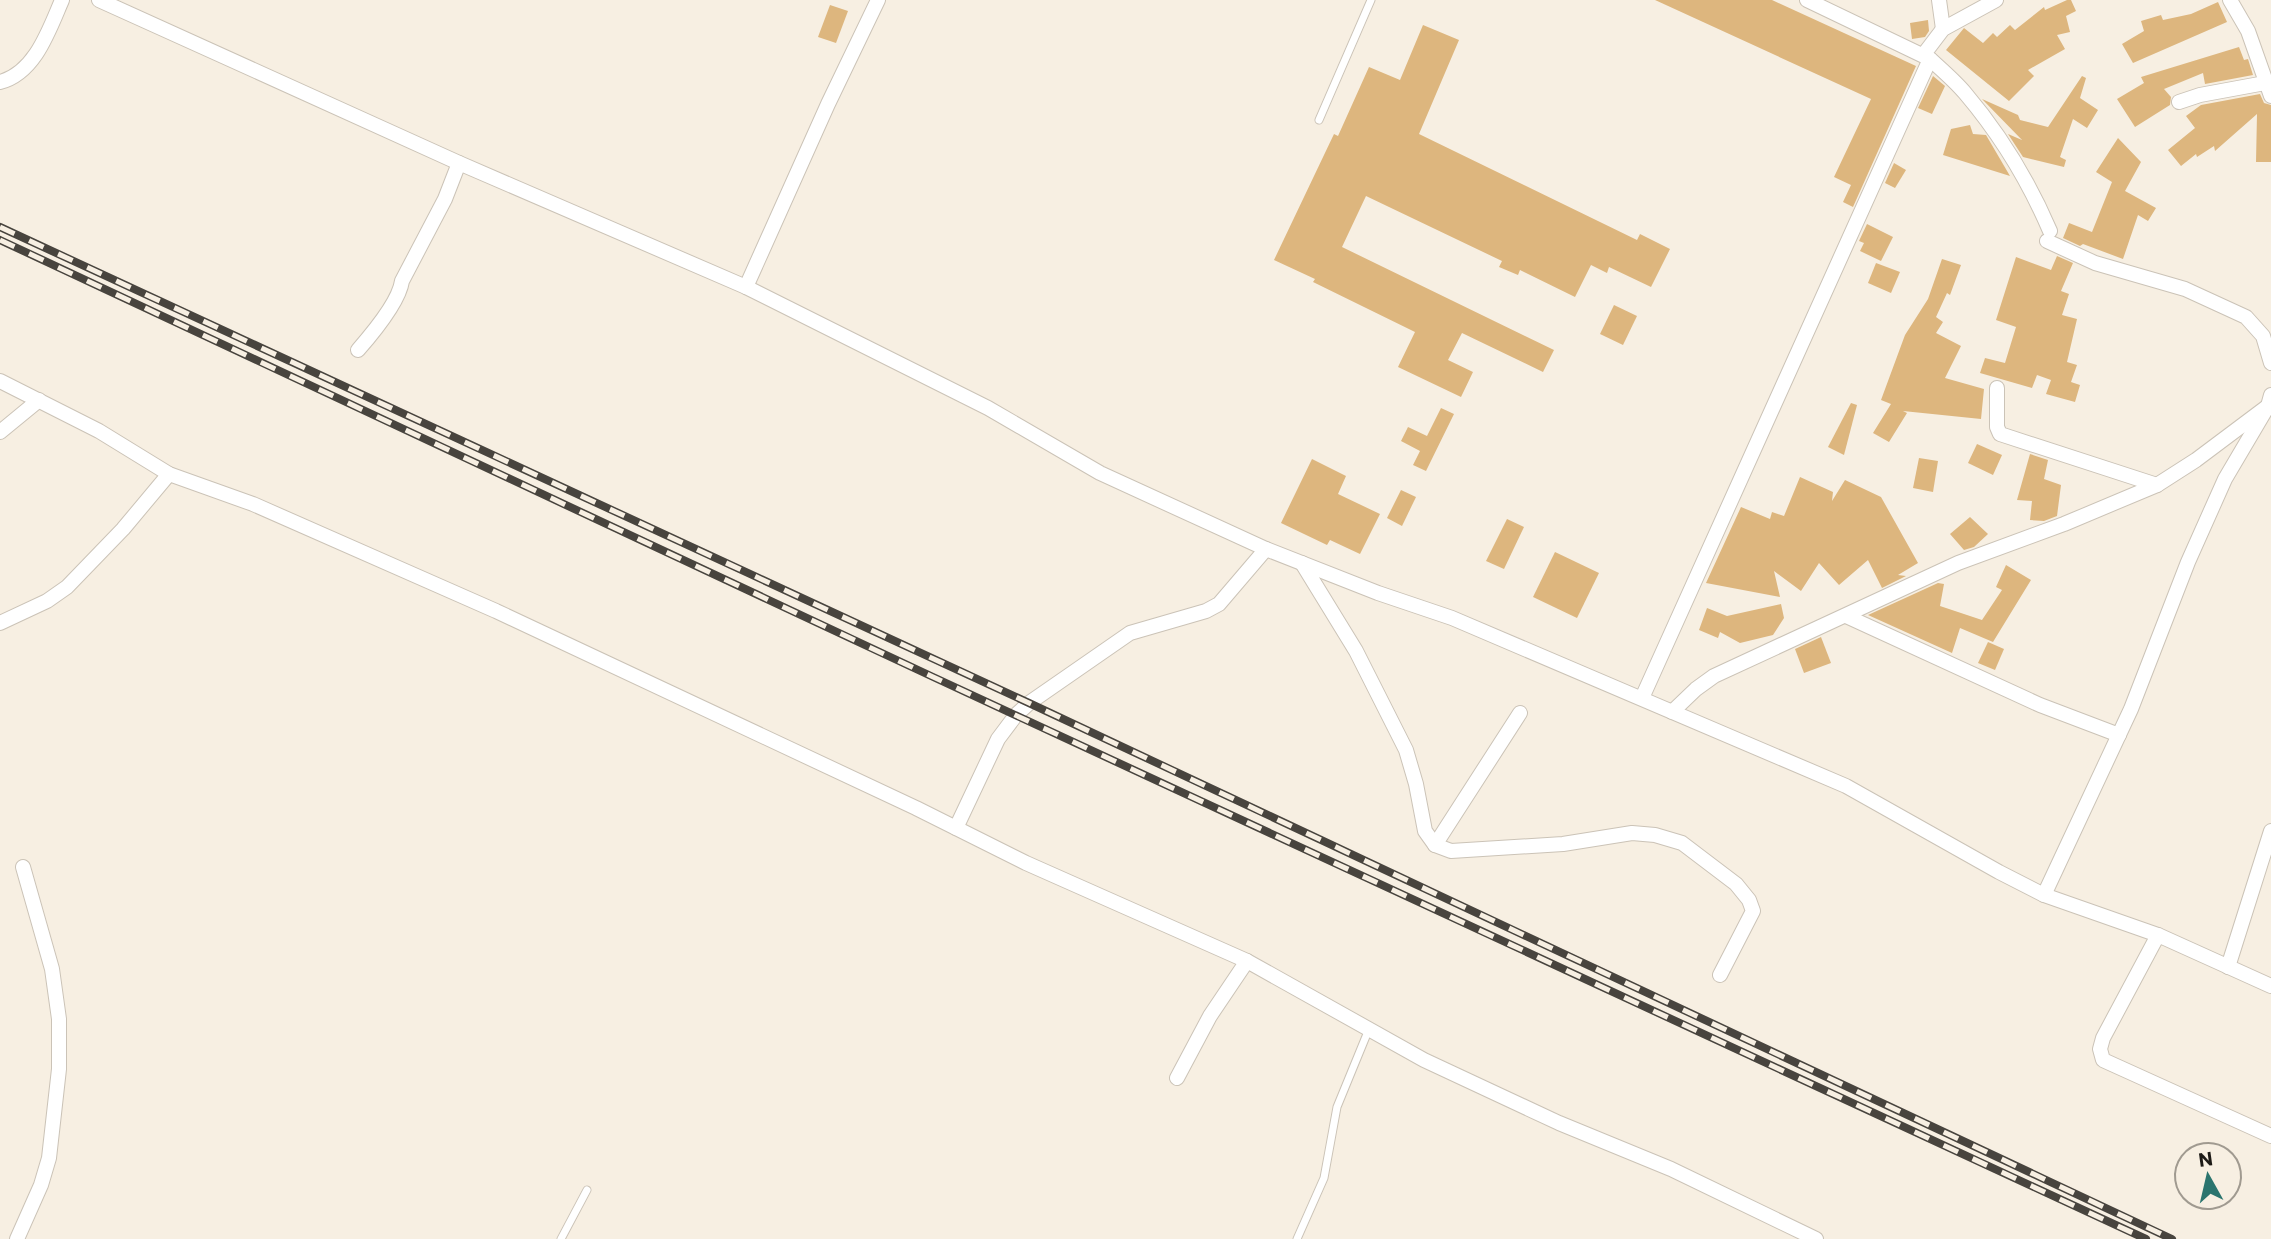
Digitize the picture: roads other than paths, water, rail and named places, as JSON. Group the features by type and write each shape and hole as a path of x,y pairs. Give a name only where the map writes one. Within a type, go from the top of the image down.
{"street":[{"path":"0,82 24,71 47,35 62,0"},
{"path":"99,0 459,163 746,287 988,408 1100,473 1266,550 1452,618 1846,786 2044,895 2158,935 2271,986"},
{"path":"746,287 878,0"},
{"path":"1808,0 1927,57 1965,92 2032,189 2048,236 2095,263 2185,289 2246,317 2263,336 2271,363"},
{"path":"1939,0 1943,29"},
{"path":"1642,698 1927,57 1943,29 1996,0"},
{"path":"2179,102 2200,95 2268,90 2248,31 2230,0"},
{"path":"358,350 399,293 402,281 445,200 459,163"},
{"path":"0,381 99,431 169,474 253,504 496,611 1039,868 1247,961 1424,1060 1483,1089 1671,1169 1816,1239"},
{"path":"1997,388 1997,426 2000,434 2157,485"},
{"path":"0,432 39,400"},
{"path":"1672,712 1714,676 1958,564 2157,485 2196,460 2269,400"},
{"path":"2044,895 2119,735 2209,515 2269,400"},
{"path":"0,623 47,601 67,586 123,529 169,474"},
{"path":"956,828 998,739 1023,709 1130,633 1206,611 1219,604 1266,550"},
{"path":"1302,562 1356,651 1406,750 1425,831 1435,845 1451,850 1563,844 1632,833 1656,835 1682,843 1736,884 1749,900 1752,911 1720,975"},
{"path":"1846,616 2040,705 2119,735"},
{"path":"1435,845 1520,713"},
{"path":"2228,967 2271,831"},
{"path":"16,1239 41,1185 49,1158 59,1069 59,1019 52,969 23,867"},
{"path":"2158,935 2103,1038 2100,1049 2103,1060 2271,1136"},
{"path":"1177,1079 1210,1016 1247,961"}],"lane":[{"path":"1319,120 1371,0"},
{"path":"1297,1239 1324,1178 1337,1107 1369,1030"},
{"path":"561,1239 587,1190"}],"railway":[{"path":"0,227 1029,703 2172,1239"},
{"path":"0,240 931,676 2146,1239"}]}
